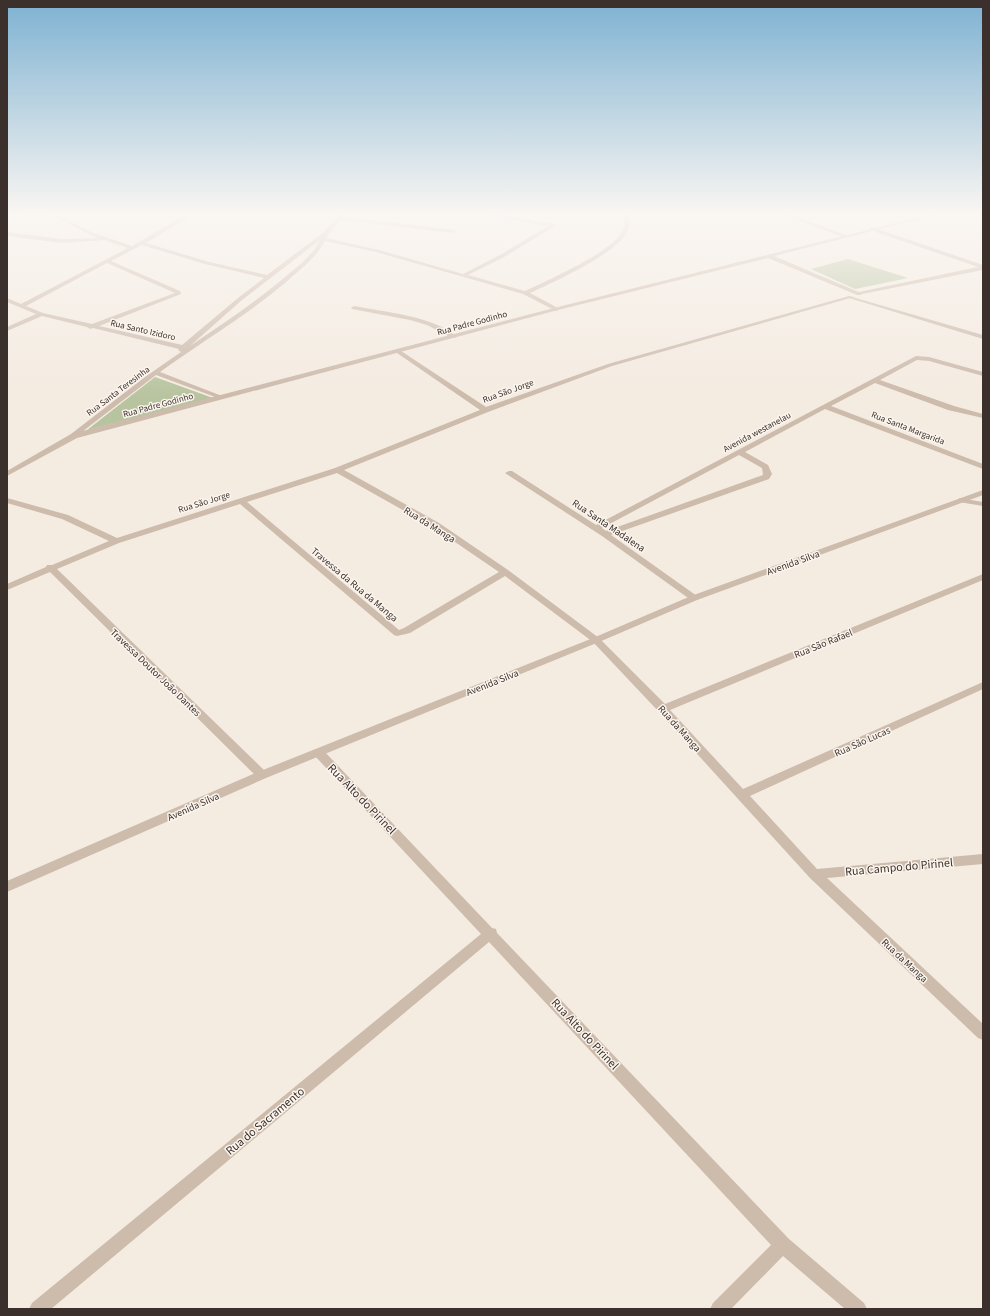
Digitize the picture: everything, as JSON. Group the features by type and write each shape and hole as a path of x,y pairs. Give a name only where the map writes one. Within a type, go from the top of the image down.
{"street":[{"path":"21,306 83,273"},
{"name":"Rua Santo Izidoro","path":"90,326 178,294 178,292 135,273"},
{"path":"252,273 267,277"},
{"name":"Rua Santa Teresinha","path":"173,360 183,348 272,273"},
{"name":"Rua Santa Teresinha","path":"74,436 173,360 191,350 243,313 291,273"},
{"path":"458,273 525,293 556,309"},
{"path":"525,293 565,273"},
{"name":"Rua Padre Godinho","path":"74,436 220,397 399,352 556,309 699,273"},
{"path":"810,273 859,294"},
{"name":"Rua São Jorge","path":"7,587 50,567 116,541 338,470 485,410 617,362 859,294 957,273"},
{"path":"851,297 983,337"},
{"name":"Rua Santo Izidoro","path":"7,300 42,314 191,350"},
{"path":"354,308 411,318 429,324 454,337"},
{"path":"7,329 42,314"},
{"path":"399,352 485,410"},
{"name":"Avenida westanelau","path":"596,528 916,358 929,358 983,374"},
{"path":"156,373 220,397"},
{"path":"874,380 951,408 983,416"},
{"name":"Rua Santa Margarida","path":"826,407 983,467"},
{"path":"7,474 74,436"},
{"path":"605,534 766,477 768,474 765,467 740,452"},
{"name":"Rua da Manga","path":"338,470 436,525 504,572 596,640 663,709 814,874 983,1033"},
{"name":"Rua Santa Madalena","path":"509,473 605,534 694,598"},
{"name":"Avenida Silva","path":"7,887 262,775 596,640 694,598 983,492"},
{"path":"7,500 65,517 116,541"},
{"path":"962,500 983,504"},
{"name":"Travessa da Rua da Manga","path":"241,501 397,633 407,631 504,572"},
{"name":"Travessa Doutor João Dantes","path":"50,567 262,775"},
{"name":"Rua São Rafael","path":"663,709 983,577"},
{"name":"Rua São Lucas","path":"741,795 983,685"},
{"name":"Rua Alto do Pirinel","path":"319,753 783,1245 858,1309"},
{"name":"Rua Campo do Pirinel","path":"814,874 983,859"},
{"name":"Rua do Sacramento","path":"38,1309 491,934"},
{"path":"719,1309 783,1245"}],"green space":[{"path":"821,273 894,273 908,278 855,289"},
{"path":"155,377 213,398 87,430"}]}
